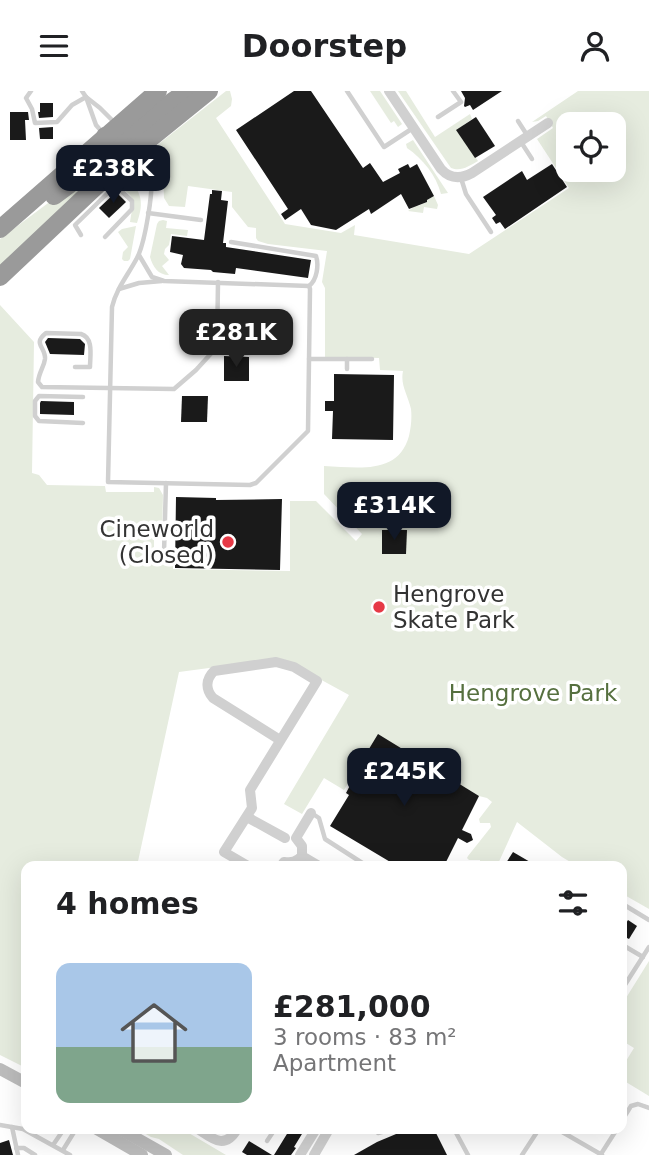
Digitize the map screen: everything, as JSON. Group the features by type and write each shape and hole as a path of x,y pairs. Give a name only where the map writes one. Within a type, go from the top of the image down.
{"highway":[{"path":"0,277 121,142 159,91"},
{"path":"0,229 121,142 172,101 191,91"},
{"path":"121,142 209,91"}],"street":[{"path":"389,91 444,173 454,177 472,173 548,123"},
{"path":"239,861 224,852 251,808 250,790 317,681 294,667 276,663 214,671 208,679 208,693 280,740"},
{"path":"297,861 302,856 302,846 296,838 311,813"},
{"path":"247,817 285,838"},
{"path":"302,856 310,861"},
{"path":"0,1069 21,1080"},
{"path":"106,1134 142,1155"},
{"path":"129,1134 166,1155"},
{"path":"206,1134 222,1142 234,1134"},
{"path":"300,1155 313,1134"},
{"path":"314,1155 326,1134"}],"lane":[{"path":"31,91 26,98 35,123 57,122 84,94"},
{"path":"346,91 384,147 414,128"},
{"path":"438,117 461,102 453,91"},
{"path":"84,94 96,125 146,159 151,171 151,197 139,255 118,289 112,307 108,482 256,483 308,431 309,286"},
{"path":"84,94 100,107 141,178 151,185"},
{"path":"518,121 532,159"},
{"path":"461,177 466,194 491,232"},
{"path":"81,235 75,225 117,187 132,201 132,209 105,237"},
{"path":"148,213 201,220"},
{"path":"118,289 139,283 164,281 309,286 313,283 318,259 316,256 231,241"},
{"path":"139,255 152,277 164,281"},
{"path":"75,367 89,367 90,340 86,336 43,335 40,347 45,362 39,372 38,382 42,387 174,389 217,347 218,282"},
{"path":"309,359 372,359"},
{"path":"347,359 347,369"},
{"path":"83,397 39,396 35,401 35,416 39,421 83,422"},
{"path":"164,553 166,483"},
{"path":"311,813 319,818 324,839 359,861"},
{"path":"627,907 649,920"},
{"path":"627,982 649,947"},
{"path":"627,948 643,957"},
{"path":"627,1112 631,1106 638,1104 649,1108"},
{"path":"0,1125 21,1128"},
{"path":"12,1126 18,1155"},
{"path":"32,1134 70,1155"},
{"path":"53,1145 61,1134"},
{"path":"63,1150 73,1134"},
{"path":"267,1141 272,1134"},
{"path":"457,1134 468,1155"},
{"path":"522,1155 536,1134"},
{"path":"565,1134 601,1155 614,1134"},
{"path":"16,1148 24,1148 35,1155"}],"green space":[{"name":"Hengrove Park","path":"226,91 230,91 231,106 216,118 285,224 341,233 355,225 354,235 469,254 569,188 565,182 626,182 626,112 556,112 556,168 537,139 553,128 546,116 532,122 578,91 649,91 649,909 627,896 627,861 569,861 517,822 499,861 469,860 468,856 491,827 490,823 480,823 479,819 492,802 378,735 344,790 324,778 302,814 284,804 349,695 283,659 179,672 138,861 21,861 21,1066 0,1055 0,305 34,342 32,473 39,475 47,485 105,486 106,492 154,492 154,487 159,488 163,495 162,534 154,538 154,547 159,548 163,554 173,554 173,569 290,571 290,501 316,501 356,541 362,534 324,494 324,466 362,467 386,463 396,458 404,449 411,426 411,409 403,385 403,371 380,370 379,358 325,357 325,288 322,282 327,251 258,241 256,228 248,227 232,207 232,192 188,186 185,207 169,206 164,198 163,176 155,154 156,146"},
{"path":"370,91 380,91 402,124 398,127 394,121 391,123"},
{"path":"398,91 406,91 435,137 470,114 472,119 457,130 478,161 462,169 451,168"},
{"path":"413,140 448,193 441,194 428,168 407,148 406,144"},
{"path":"103,162 104,171 0,271 0,239"},
{"path":"121,179 131,180 140,196 137,223 130,222 132,199 116,182"},
{"path":"434,196 437,209 424,207 423,213 408,211 427,202"},
{"path":"163,220 167,221 166,228 188,230 187,236 171,234 164,254 169,260 162,266 169,275 156,270 150,257 157,224"},
{"path":"136,226 130,259 124,261 123,252 128,247 118,232"},
{"path":"649,961 649,1096 627,1083 627,1059 634,1048 627,1044 627,996"},
{"path":"146,1134 190,1134 226,1155 183,1155 159,1139"}],"building":[{"path":"294,91 311,91 363,168 370,163 383,182 400,173 398,169 408,164 410,168 417,164 434,196 409,209 401,194 371,214 369,209 336,230 311,225 301,209 285,220 281,214 288,209 236,130"},
{"path":"461,91 502,91 473,110 470,105 464,106 465,98"},
{"path":"40,103 53,103 53,117 39,118"},
{"path":"10,112 28,112 29,120 25,120 26,140 10,140"},
{"path":"476,117 495,146 475,158 456,130"},
{"path":"53,127 53,139 40,139 39,128"},
{"path":"552,164 556,170 556,182 564,182 567,187 505,229 500,222 496,224 492,218 496,215 483,197 522,171 527,180"},
{"path":"212,190 222,191 221,200 228,201 223,243 226,243 226,247 311,260 308,278 236,268 235,274 184,268 181,264 183,255 170,252 172,236 204,240"},
{"path":"116,192 126,202 109,218 99,208"},
{"path":"48,338 80,339 85,344 84,355 50,354 45,342"},
{"path":"224,356 249,357 249,381 224,381"},
{"path":"334,374 394,375 393,440 332,439 333,411 325,411 325,401 334,401"},
{"path":"182,396 208,396 207,422 181,422"},
{"path":"41,401 74,402 74,415 40,414"},
{"name":"Cineworld (Closed)","path":"176,497 216,500 282,499 280,570 175,568"},
{"path":"382,530 407,530 406,554 382,554"},
{"path":"378,734 479,796 462,830 471,834 473,840 467,843 458,838 446,861 389,861 330,826 349,795 346,793 354,778 352,777"},
{"path":"513,852 528,861 507,861"},
{"path":"627,922 637,926 629,939 627,938"},
{"path":"287,1134 302,1134 291,1155 274,1155"},
{"path":"396,1134 436,1134 447,1155 354,1155"},
{"path":"9,1140 13,1155 0,1155 0,1143"},
{"path":"249,1141 272,1155 247,1155 242,1152"}],"place":[{"name":"Cineworld (Closed)","path":"228,542"},
{"name":"Hengrove Skate Park","path":"379,607"}]}
